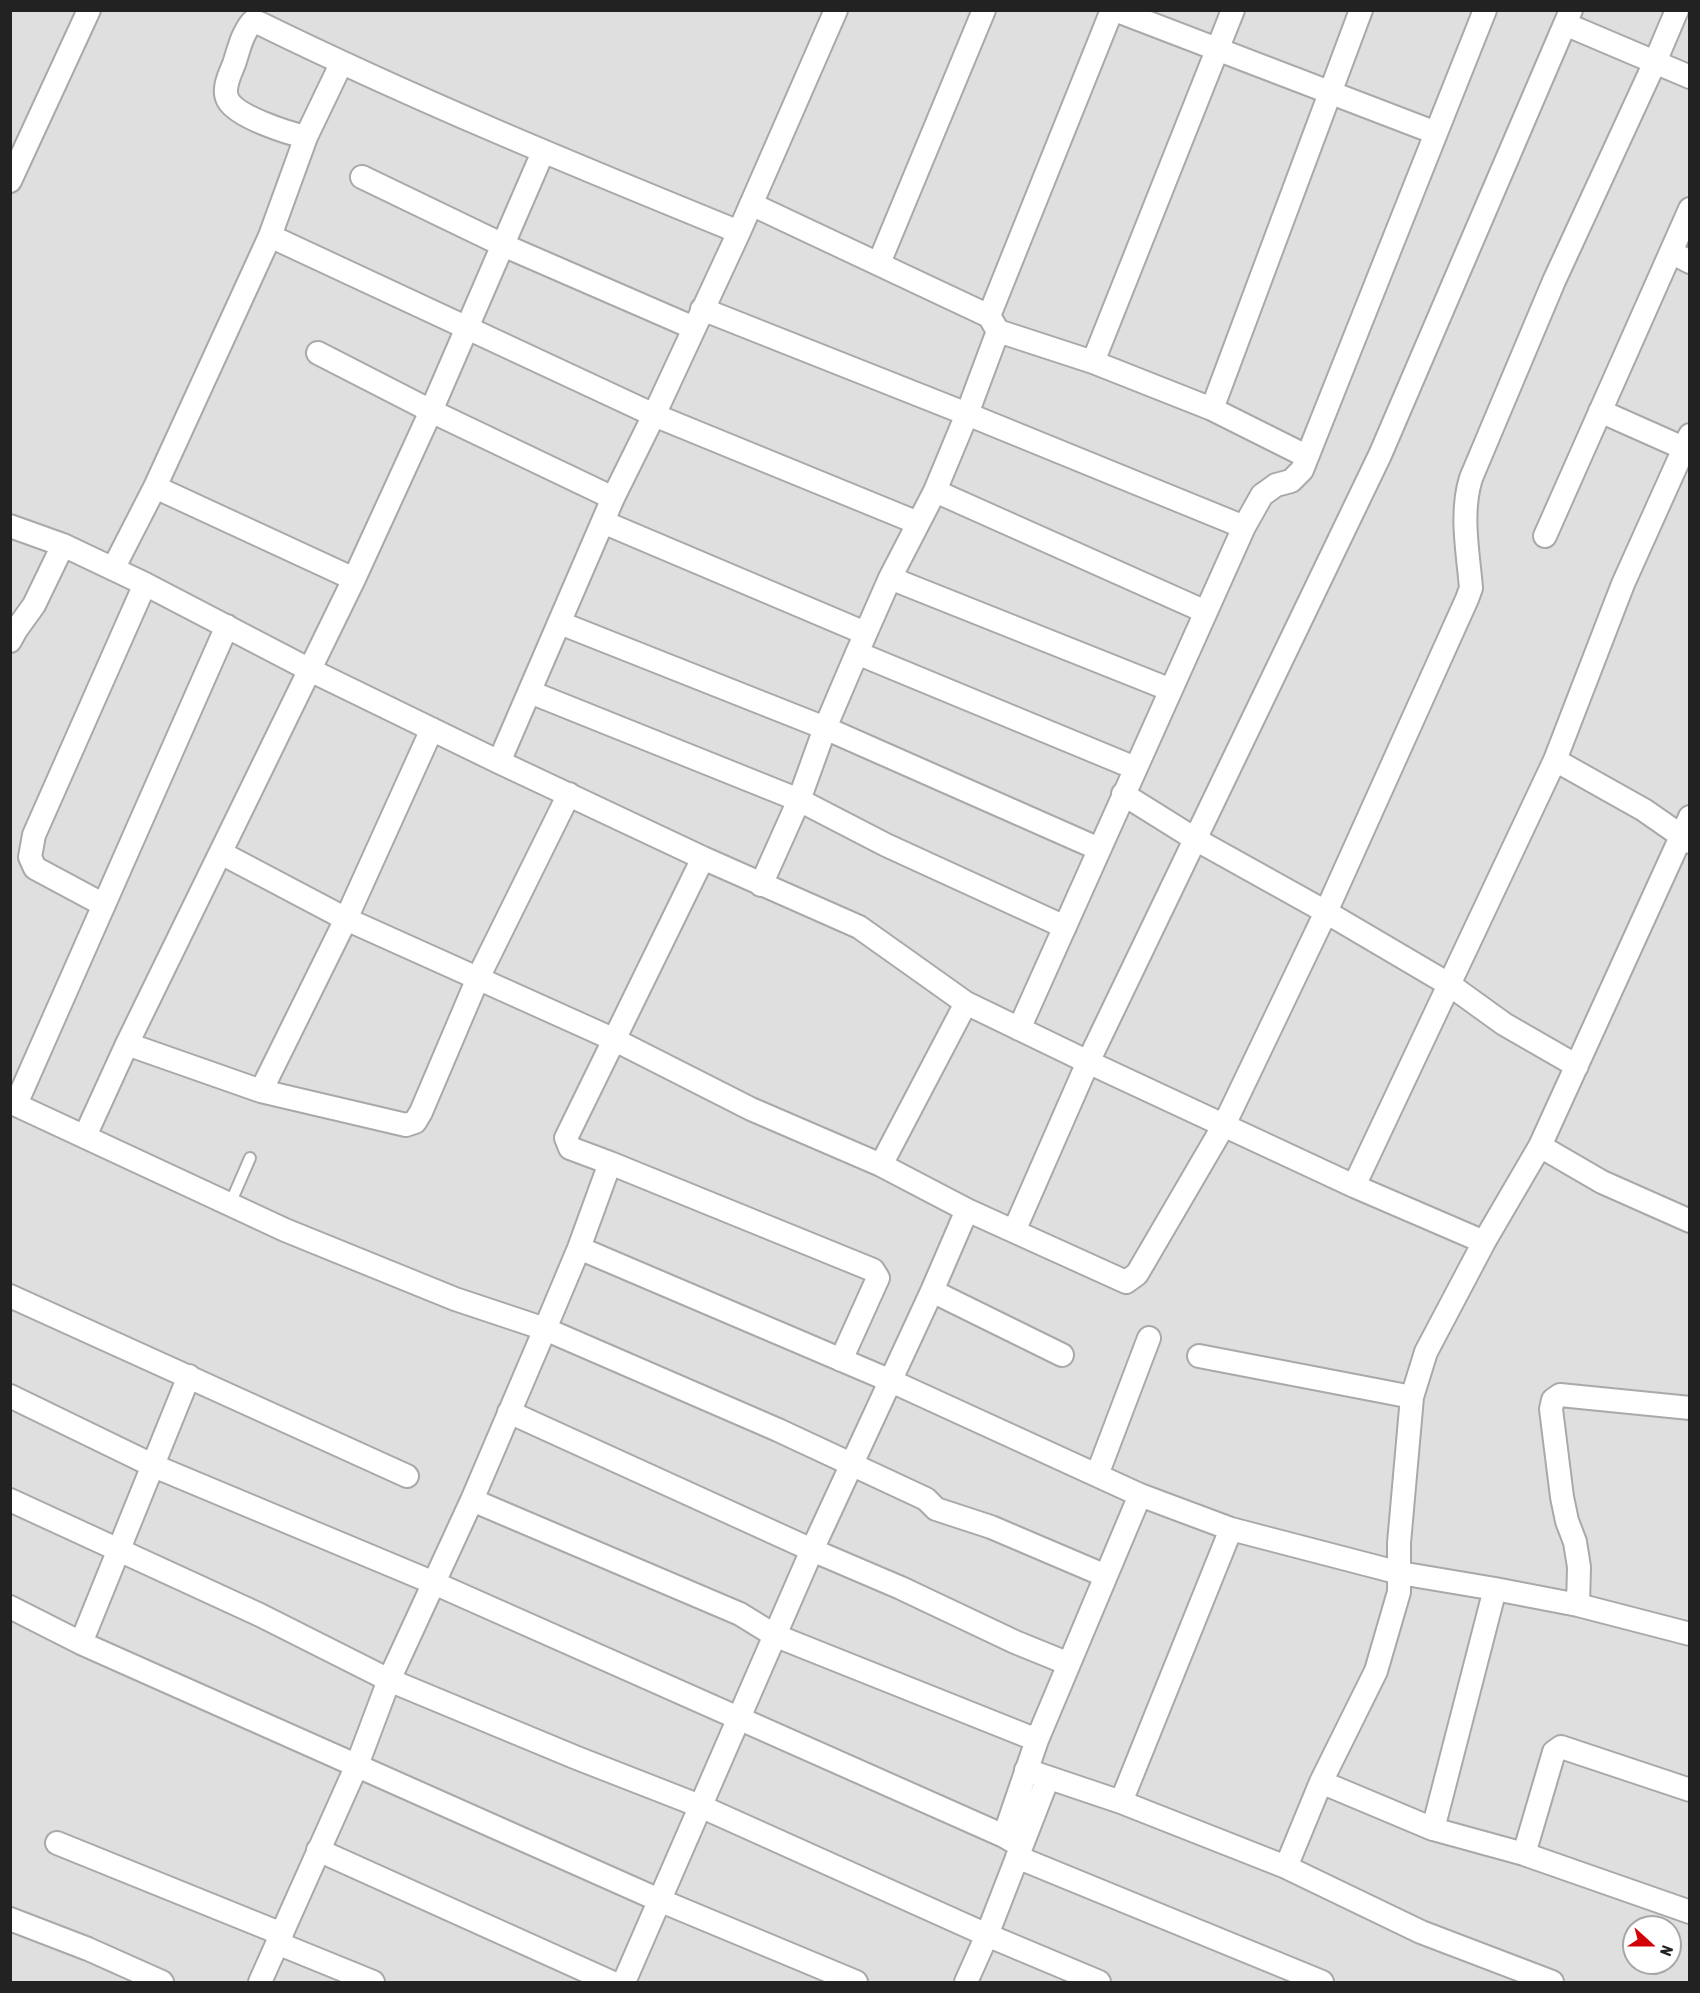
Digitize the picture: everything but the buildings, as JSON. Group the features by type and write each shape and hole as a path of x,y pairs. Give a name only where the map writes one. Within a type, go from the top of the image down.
{"street":[{"path":"10,180 89,10"},
{"path":"499,762 613,498 739,232 836,10"},
{"path":"879,263 984,10"},
{"path":"761,885 799,800 825,728 861,643 968,414 994,324 1113,10 1436,133"},
{"path":"1093,362 1233,10"},
{"path":"1212,409 1361,10"},
{"path":"1019,1029 1244,527 1262,495 1276,485 1291,481 1302,470 1485,10"},
{"path":"220,853 346,919 615,1040 751,1109 881,1165 967,1210 1126,1282 1137,1274 1224,1125 1326,912 1467,599 1471,588 1465,517 1466,495 1471,478 1554,281 1677,10"},
{"path":"1014,1232 1088,1062 1380,455 1568,17 1689,77"},
{"path":"306,137 263,123 235,108 227,99 226,87 245,30 252,22 259,23 341,64 543,153 739,232"},
{"path":"113,570 155,487 270,236 306,137 341,64"},
{"path":"85,1136 127,1044 354,579 431,411 543,153"},
{"path":"362,177 503,245 698,319 968,414 1244,527"},
{"path":"751,204 879,263 994,324 1212,409 1306,456"},
{"path":"1545,536 1600,411 1680,257 1689,209"},
{"path":"270,236 654,415 918,523"},
{"path":"318,353 431,411 613,498"},
{"path":"1354,1186 1555,760 1623,584 1688,444 1600,411"},
{"path":"155,487 354,579"},
{"path":"934,491 1206,612"},
{"path":"603,522 1135,768"},
{"path":"10,526 63,545 145,584 310,670 499,762 761,885 859,927 966,1003 1019,1029 1354,1186 1484,1242"},
{"path":"10,641 34,605 63,545"},
{"path":"890,578 1170,690"},
{"path":"104,905 35,868 30,857 34,835 145,584"},
{"path":"560,623 825,728 1099,849"},
{"path":"227,626 14,1103 285,1230 455,1299 545,1329 852,1464 926,1499 936,1509 991,1527 1106,1576"},
{"path":"530,692 799,800 886,845 1065,927"},
{"path":"261,1091 346,919 432,729"},
{"path":"1286,1867 1321,1782 1376,1671 1399,1592 1399,1543 1412,1397 1426,1352 1484,1242 1540,1146 1686,832 1555,760"},
{"path":"127,1044 261,1091 406,1125 415,1122 478,978 569,794"},
{"path":"1123,794 1195,839 1450,985 1504,1024 1577,1066"},
{"path":"703,858 567,1138 570,1148 873,1270 878,1278 841,1360"},
{"path":"881,1165 966,1003"},
{"path":"1540,1146 1602,1182 1689,1221"},
{"path":"260,1983 357,1765 389,1680 472,1500 545,1329 579,1248 610,1163"},
{"path":"624,1983 774,1635 933,1291 967,1210"},
{"path":"579,1248 891,1381 1140,1495 1231,1529 1400,1573 1578,1605 1689,1634"},
{"path":"933,1291 1062,1355"},
{"path":"10,1296 407,1476"},
{"path":"1097,1475 1149,1338"},
{"path":"1199,1356 1412,1397"},
{"path":"81,1643 189,1377"},
{"path":"1578,1605 1579,1567 1575,1542 1567,1521 1562,1497 1551,1409 1553,1400 1560,1395 1689,1408"},
{"path":"10,1396 154,1466 434,1583 1322,1983"},
{"path":"509,1412 901,1588 1015,1642 1069,1664"},
{"path":"966,1983 987,1935 1014,1846 1026,1770 1140,1495"},
{"path":"10,1500 260,1615 389,1680 700,1806 1099,1983"},
{"path":"472,1500 741,1614 774,1635 1037,1740"},
{"path":"1121,1802 1231,1529"},
{"path":"1433,1829 1496,1589"},
{"path":"10,1607 81,1643 659,1900 856,1983"},
{"path":"1524,1854 1554,1752 1561,1747 1689,1790"},
{"path":"1026,1770 1121,1802 1286,1867 1421,1932 1552,1983"},
{"path":"1014,1846 1048,1778"},
{"path":"1321,1782 1433,1829 1524,1854 1689,1912"},
{"path":"57,1843 279,1938 373,1983"},
{"path":"318,1850 611,1983"},
{"path":"10,1919 88,1948 162,1983"}],"lane":[{"path":"230,1204 250,1158"}],"shaded area":[{"path":"11,11 1689,11 1689,1982 11,1982"}]}
